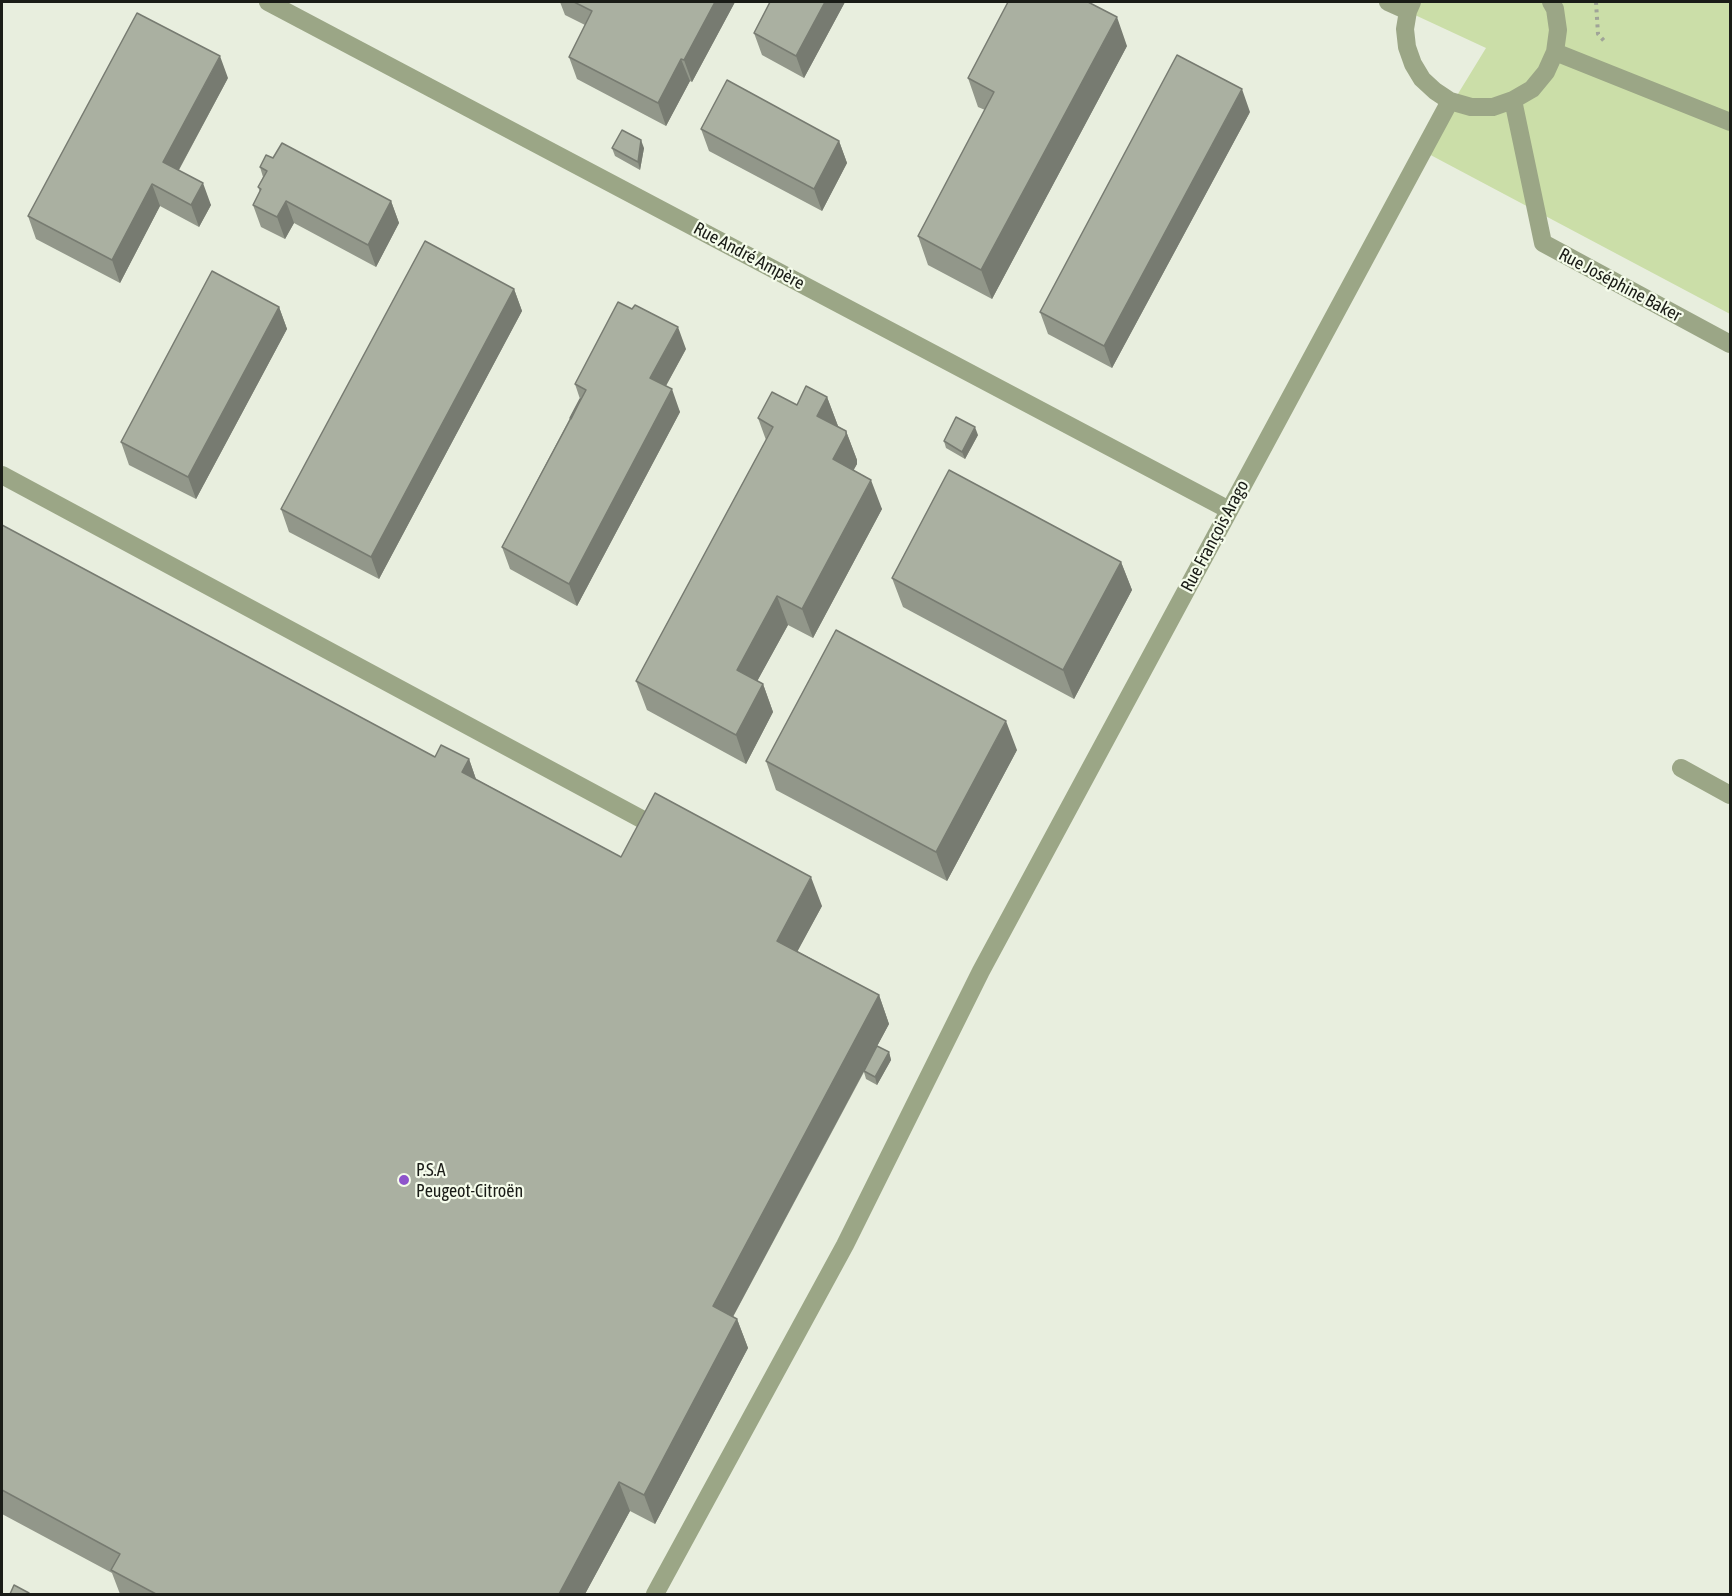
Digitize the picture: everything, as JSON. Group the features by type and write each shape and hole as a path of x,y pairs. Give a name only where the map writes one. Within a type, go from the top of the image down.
{"street":[{"name":"Rue André Ampère","path":"268,2 1229,510"},
{"path":"1388,2 1410,6 1405,29 1407,47 1422,79 1450,101 1471,107 1493,107 1513,100 1532,89 1546,72 1555,52 1558,30 1555,9 1551,2"},
{"path":"1555,52 1731,122"},
{"name":"Rue Joséphine Baker","path":"1513,100 1543,243 1731,344"},
{"name":"Rue François Arago","path":"655,1594 845,1245 981,971 1450,101"},
{"path":"2,475 648,822"},
{"path":"1681,768 1731,795"}],"green space":[{"path":"1387,2 1730,2 1730,314 1423,151 1486,48"}],"building":[{"path":"574,2 715,2 658,103 569,57 592,11"},
{"path":"770,2 825,2 796,56 754,33"},
{"path":"1008,2 1088,2 1117,17 981,270 918,236 994,92 968,78"},
{"path":"137,13 220,56 163,162 203,183 191,205 152,184 112,260 28,216"},
{"path":"1177,55 1242,89 1104,346 1040,312"},
{"path":"727,80 839,141 814,189 701,129"},
{"path":"622,130 641,140 638,162 612,148"},
{"path":"282,143 391,201 368,245 286,201 277,217 253,205 261,189 258,187 267,171 260,167 266,155 273,158"},
{"path":"425,241 514,289 371,557 281,509"},
{"path":"212,271 279,307 188,477 121,442"},
{"path":"618,302 632,309 635,305 678,327 650,378 672,389 569,584 502,547 586,390 575,384"},
{"path":"806,386 827,397 817,416 846,431 833,459 871,480 802,609 777,596 737,670 763,684 736,735 636,681 773,427 758,418 772,392 797,405"},
{"path":"581,399 571,419 570,418"},
{"path":"956,417 975,427 962,452 944,441"},
{"path":"949,470 1121,562 1063,670 892,578"},
{"name":"P.S.A Peugeot-Citroën","path":"2,525 435,757 441,745 469,759 462,772 621,857 655,793 811,877 777,941 879,995 713,1306 737,1319 644,1495 619,1482 559,1594 156,1594 111,1570 120,1554 2,1490"},
{"path":"836,630 1006,721 936,852 766,761"},
{"path":"877,1046 889,1052 875,1077 864,1071"},
{"path":"14,1585 29,1593 10,1594"}],"place":[{"name":"P.S.A Peugeot-Citroën","path":"404,1180"}]}
